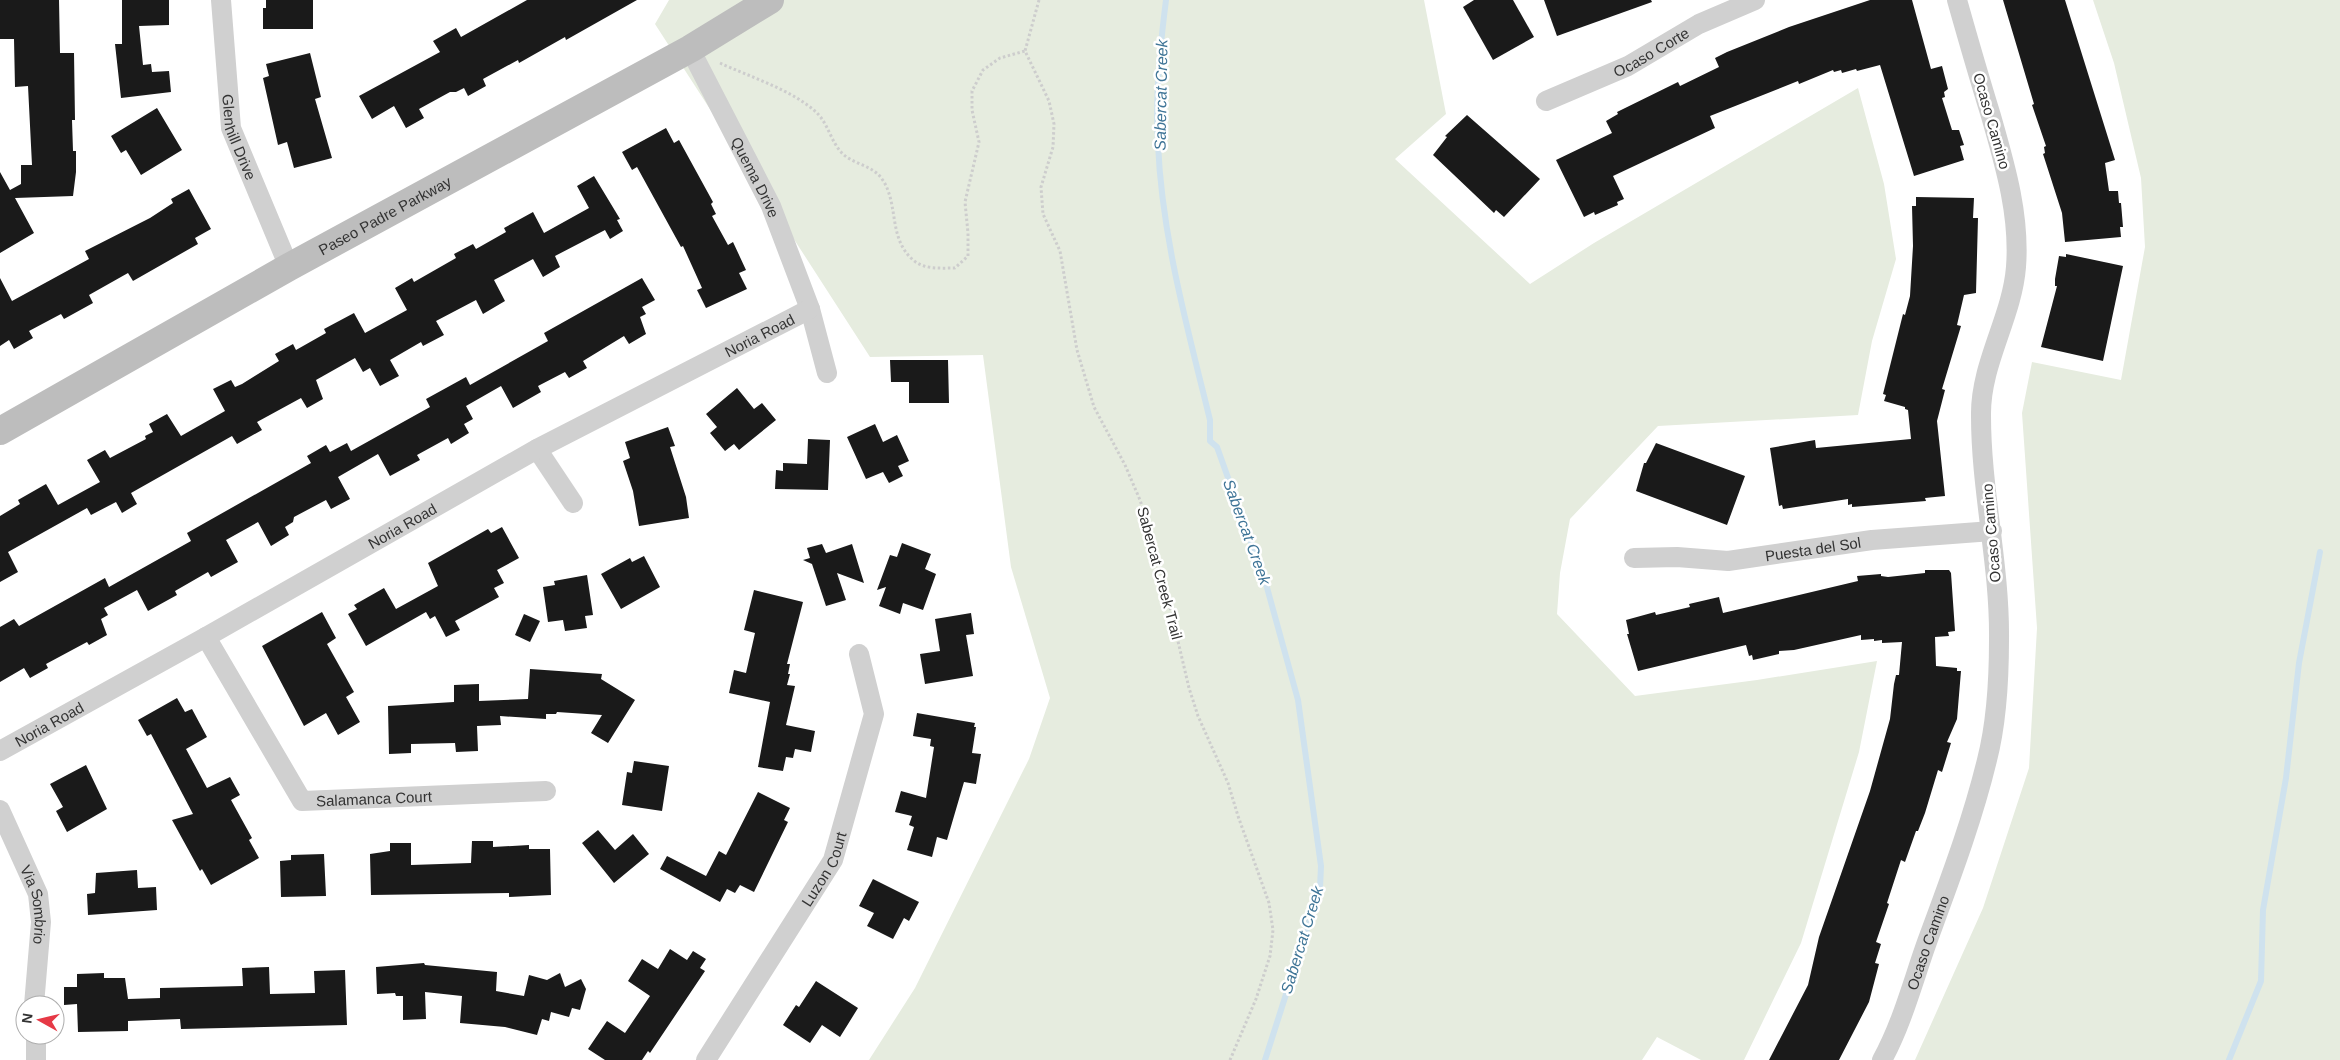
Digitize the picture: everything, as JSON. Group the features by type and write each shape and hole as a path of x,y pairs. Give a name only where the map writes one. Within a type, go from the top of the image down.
{"main road":[{"name":"Paseo Padre Parkway","path":"0,431 289,267 690,49 770,0"}],"street":[{"name":"Glenhill Drive","path":"221,0 230,128 289,267"},
{"name":"Ocaso Corte","path":"1546,102 1628,66 1699,24 1755,0"},
{"name":"Ocaso Camino","path":"1882,1060 1899,1021 1961,848 1988,758 1997,701 1999,637 1992,531 1980,413 1986,379 2006,317 2016,268 2016,215 2003,159 1957,0"},
{"name":"Quema Drive","path":"690,49 771,206 810,309 828,373"},
{"name":"Noria Road","path":"0,751 206,637 537,449 810,309"},
{"path":"537,449 573,503"},
{"name":"Puesta del Sol","path":"1634,558 1677,556 1728,562 1872,540 1992,531"},
{"name":"Salamanca Court","path":"206,637 302,800 546,791"},
{"name":"Luzon Court","path":"706,1060 832,860 874,714 859,654"},
{"name":"Via Sombrio","path":"0,810 38,894 41,922 35,995"},
{"path":"36,1045 36,1060"}],"path":[{"path":"690,49 800,100 819,114 841,153 881,177 890,194 899,240 912,260 929,268 955,268 968,256 968,233 964,202 979,142 972,110 972,91 983,70 1000,58 1025,51 1039,0"},
{"name":"Sabercat Creek Trail","path":"1025,51 1049,101 1054,124 1053,147 1041,187 1043,214 1060,251 1077,350 1094,407 1125,465 1140,500 1157,552 1189,688 1198,716 1228,783 1269,903 1273,930 1270,956 1256,999 1230,1060"}],"shaded area":[{"path":"669,0 1424,0 1446,114 1395,159 1530,284 1594,243 1858,88 1884,184 1896,259 1872,341 1858,415 1658,426 1570,519 1560,573 1557,614 1635,696 1757,680 1877,661 1859,752 1801,943 1744,1060 1701,1060 1657,1037 1642,1060 869,1060 915,988 1029,759 1050,698 1011,567 983,355 870,357 655,24"},
{"path":"2093,0 2340,0 2340,1060 1915,1060 1983,908 2029,768 2037,628 2022,413 2032,362 2121,380 2145,247 2141,178 2114,63"}],"building":[{"path":"0,0 59,0 60,53 74,53 75,120 72,120 73,151 76,151 76,172 73,196 15,198 34,233 0,253 0,172 10,190 21,184 21,165 32,165 28,86 15,87 14,39 0,39"},
{"path":"122,0 169,0 169,25 139,26 143,65 151,64 152,72 169,71 171,92 121,98 115,44 122,44"},
{"path":"266,0 313,0 313,29 263,29 263,8 266,8"},
{"path":"527,0 637,0 566,40 565,37 519,63 518,60 483,79 486,86 468,96 464,88 456,92 450,92 419,109 424,118 406,128 394,106 372,119 359,96 440,52 433,41 456,28 461,37"},
{"path":"1474,0 1513,0 1534,37 1493,60 1463,7"},
{"path":"1544,0 1651,0 1652,2 1557,36"},
{"path":"1870,0 1912,0 1931,69 1942,66 1948,89 1944,92 1945,97 1942,98 1952,130 1959,130 1964,145 1960,146 1964,160 1914,176 1880,65 1842,73 1841,70 1834,72 1833,70 1799,84 1798,81 1710,116 1715,128 1613,176 1624,199 1617,202 1618,205 1595,215 1594,212 1584,217 1556,160 1612,133 1606,121 1618,114 1617,112 1678,82 1680,86 1719,67 1715,58 1727,52 1789,27"},
{"path":"2003,0 2065,0 2115,160 2105,163 2109,191 2118,191 2119,203 2121,203 2123,227 2120,227 2121,237 2065,242 2062,213 2043,154 2045,153 2044,147 2046,146 2032,105 2034,104"},
{"path":"310,53 321,97 315,99 332,158 294,168 287,142 278,145 263,78 269,76 266,64"},
{"path":"157,108 182,150 141,175 126,150 121,153 111,136"},
{"path":"1467,115 1540,179 1504,217 1496,210 1494,213 1433,155 1447,137 1445,136"},
{"path":"666,128 674,143 679,140 713,202 711,204 716,214 712,216 728,245 733,242 746,270 739,273 747,289 706,308 697,290 702,288 683,246 681,247 637,167 632,170 622,152"},
{"path":"594,176 620,219 617,220 623,231 610,239 605,230 555,256 560,267 543,277 533,259 494,280 505,301 483,314 476,300 436,321 444,335 423,346 421,342 390,360 399,376 380,386 370,368 363,372 355,358 316,380 323,399 307,408 301,398 257,422 262,430 237,444 232,436 131,493 137,504 122,513 116,502 91,515 87,508 8,552 18,572 0,582 0,516 20,504 18,500 46,484 58,505 100,482 87,460 105,450 110,458 146,439 145,436 153,432 149,424 167,414 181,436 225,411 213,389 231,380 235,387 242,384 279,361 275,354 293,344 296,350 326,333 324,329 354,313 365,333 407,310 395,288 412,278 414,282 456,258 454,254 473,244 476,249 506,232 504,228 533,212 544,233 589,208 577,186"},
{"path":"189,189 211,229 195,238 198,244 133,281 128,273 89,295 93,303 64,319 61,314 29,331 33,338 14,349 9,340 0,346 0,278 12,301 89,259 85,251 150,218 173,203 171,199"},
{"path":"1916,197 1974,198 1973,218 1978,218 1976,293 1964,295 1957,325 1961,326 1942,389 1945,390 1937,421 1945,496 1925,498 1926,501 1852,507 1852,504 1848,505 1848,499 1783,509 1782,505 1779,506 1770,448 1815,440 1816,448 1911,439 1908,410 1905,407 1884,401 1886,395 1883,394 1903,314 1905,315 1910,296 1913,246 1912,206 1916,206"},
{"path":"2066,254 2123,266 2103,361 2041,347 2057,286 2055,286 2055,279 2059,256 2066,257"},
{"path":"642,278 655,300 642,307 646,314 640,317 646,334 629,344 624,336 583,361 587,368 569,378 565,372 538,386 541,392 513,408 501,386 466,406 473,419 464,424 469,433 451,444 448,438 417,455 420,460 390,476 378,454 338,477 350,499 331,509 326,500 294,517 293,522 285,527 289,535 271,546 258,522 226,540 238,562 211,577 208,572 175,591 177,595 148,611 137,590 104,608 108,615 101,619 107,635 89,645 87,642 46,664 48,668 30,678 24,668 0,682 0,627 14,619 19,626 105,578 109,587 191,541 187,533 311,463 307,456 326,445 330,452 347,443 351,451 430,407 426,399 466,377 470,385 548,341 544,333"},
{"path":"890,360 948,360 949,403 909,403 909,382 891,382"},
{"path":"737,388 754,409 762,403 776,420 739,450 734,444 725,451 710,433 717,427 706,414"},
{"path":"875,424 883,442 897,435 909,461 898,466 903,476 889,483 883,472 866,479 847,437"},
{"path":"668,427 675,446 670,447 686,497 689,518 639,526 633,491 623,461 630,458 625,442"},
{"path":"808,439 830,440 828,490 775,489 776,470 783,471 783,463 807,464"},
{"path":"1656,443 1745,476 1727,525 1636,491 1644,463 1646,463"},
{"path":"502,527 519,558 497,570 504,583 494,588 499,597 455,621 460,630 446,637 435,616 430,619 426,612 366,646 348,614 357,609 354,605 384,588 396,609 438,586 428,563 488,529 491,533"},
{"path":"902,543 931,554 925,569 936,574 923,610 903,603 900,614 879,606 886,587 877,590 890,555 897,557"},
{"path":"822,544 826,553 852,544 864,583 837,573 846,600 826,606 812,564 803,560 810,558 807,548"},
{"path":"644,556 660,587 621,609 601,574 630,558 632,562"},
{"path":"1925,570 1949,570 1951,573 1955,631 1948,632 1949,636 1935,637 1936,666 1957,668 1957,671 1961,671 1957,719 1947,742 1951,743 1942,772 1938,770 1925,813 1918,831 1916,831 1905,862 1901,860 1887,903 1889,904 1876,942 1881,944 1875,963 1879,964 1869,1002 1839,1060 1769,1060 1808,985 1819,937 1870,791 1890,719 1894,684 1896,675 1899,675 1902,642 1882,643 1882,640 1861,640 1861,635 1794,650 1779,651 1779,654 1753,660 1752,655 1749,656 1746,645 1638,671 1627,634 1629,634 1626,620 1655,612 1656,615 1690,607 1689,604 1719,597 1723,613 1858,581 1857,576 1881,574 1881,576 1888,577 1925,573"},
{"path":"587,575 593,615 585,616 587,628 565,631 563,620 548,622 543,587 555,585 554,581"},
{"path":"754,590 803,602 787,664 790,664 788,674 790,674 787,685 795,686 786,725 815,731 811,752 795,749 793,758 786,757 783,771 758,767 770,702 729,693 734,670 746,673 755,633 744,630"},
{"path":"322,612 336,638 327,644 354,692 346,697 360,722 338,735 326,713 304,726 262,646"},
{"path":"971,613 974,634 966,635 973,676 925,684 920,654 940,651 935,619"},
{"path":"524,614 540,621 530,642 515,635"},
{"path":"530,669 602,674 601,679 635,700 608,743 591,733 602,715 557,712 556,714 546,714 546,719 500,716 501,725 477,726 478,751 456,752 455,743 411,744 411,753 389,754 388,706 454,702 454,685 479,684 479,701 528,699"},
{"path":"177,698 185,712 192,709 207,737 186,749 207,788 230,777 240,795 231,800 252,838 249,840 259,858 211,885 202,869 200,871 172,820 193,814 151,734 147,736 138,720"},
{"path":"917,713 975,723 972,753 981,754 976,784 964,782 947,840 937,837 932,857 907,850 914,827 909,825 912,816 895,812 901,791 926,798 934,747 930,746 931,739 913,736"},
{"path":"634,761 669,766 662,811 622,805 627,772 632,773"},
{"path":"86,765 107,809 67,832 56,811 63,807 50,784"},
{"path":"758,792 790,808 784,820 788,822 754,892 740,885 735,893 727,889 720,902 660,869 667,856 706,876 719,851 726,855"},
{"path":"598,830 615,850 633,834 649,854 614,883 582,843"},
{"path":"472,841 493,841 493,847 529,845 529,849 550,849 551,895 509,897 509,893 371,895 370,854 390,851 390,843 411,843 411,865 471,863"},
{"path":"324,854 326,896 281,897 280,861 291,860 291,855"},
{"path":"137,870 138,888 156,887 157,910 88,915 87,894 95,893 96,873"},
{"path":"873,879 919,902 909,921 904,918 893,939 867,926 874,913 859,906"},
{"path":"670,949 687,960 693,951 706,959 700,968 705,971 650,1053 648,1051 642,1060 605,1060 588,1049 607,1021 625,1033 650,996 628,981 642,959 658,969"},
{"path":"424,963 425,965 497,972 496,991 524,996 529,975 547,980 560,973 565,987 581,979 586,989 580,1010 572,1008 569,1017 551,1012 549,1021 542,1019 537,1035 505,1027 460,1023 462,996 425,992 426,1019 403,1020 403,996 396,996 395,993 377,994 376,967"},
{"path":"269,967 270,994 315,993 314,971 345,970 347,1025 181,1029 180,1019 128,1021 128,1031 78,1032 77,1004 65,1005 64,987 77,987 77,974 104,973 104,978 125,978 128,999 160,998 160,988 243,986 242,968"},
{"path":"816,981 858,1008 840,1037 822,1025 810,1043 783,1025 796,1005 799,1007"}],"waterway":[{"name":"Sabercat Creek","path":"1166,0 1159,72 1157,126 1160,179 1170,249 1210,420 1210,441 1217,447 1266,584 1298,700 1321,866 1320,888 1265,1060"},
{"path":"2229,1060 2261,981 2263,910 2286,778 2299,663 2320,552"}]}
